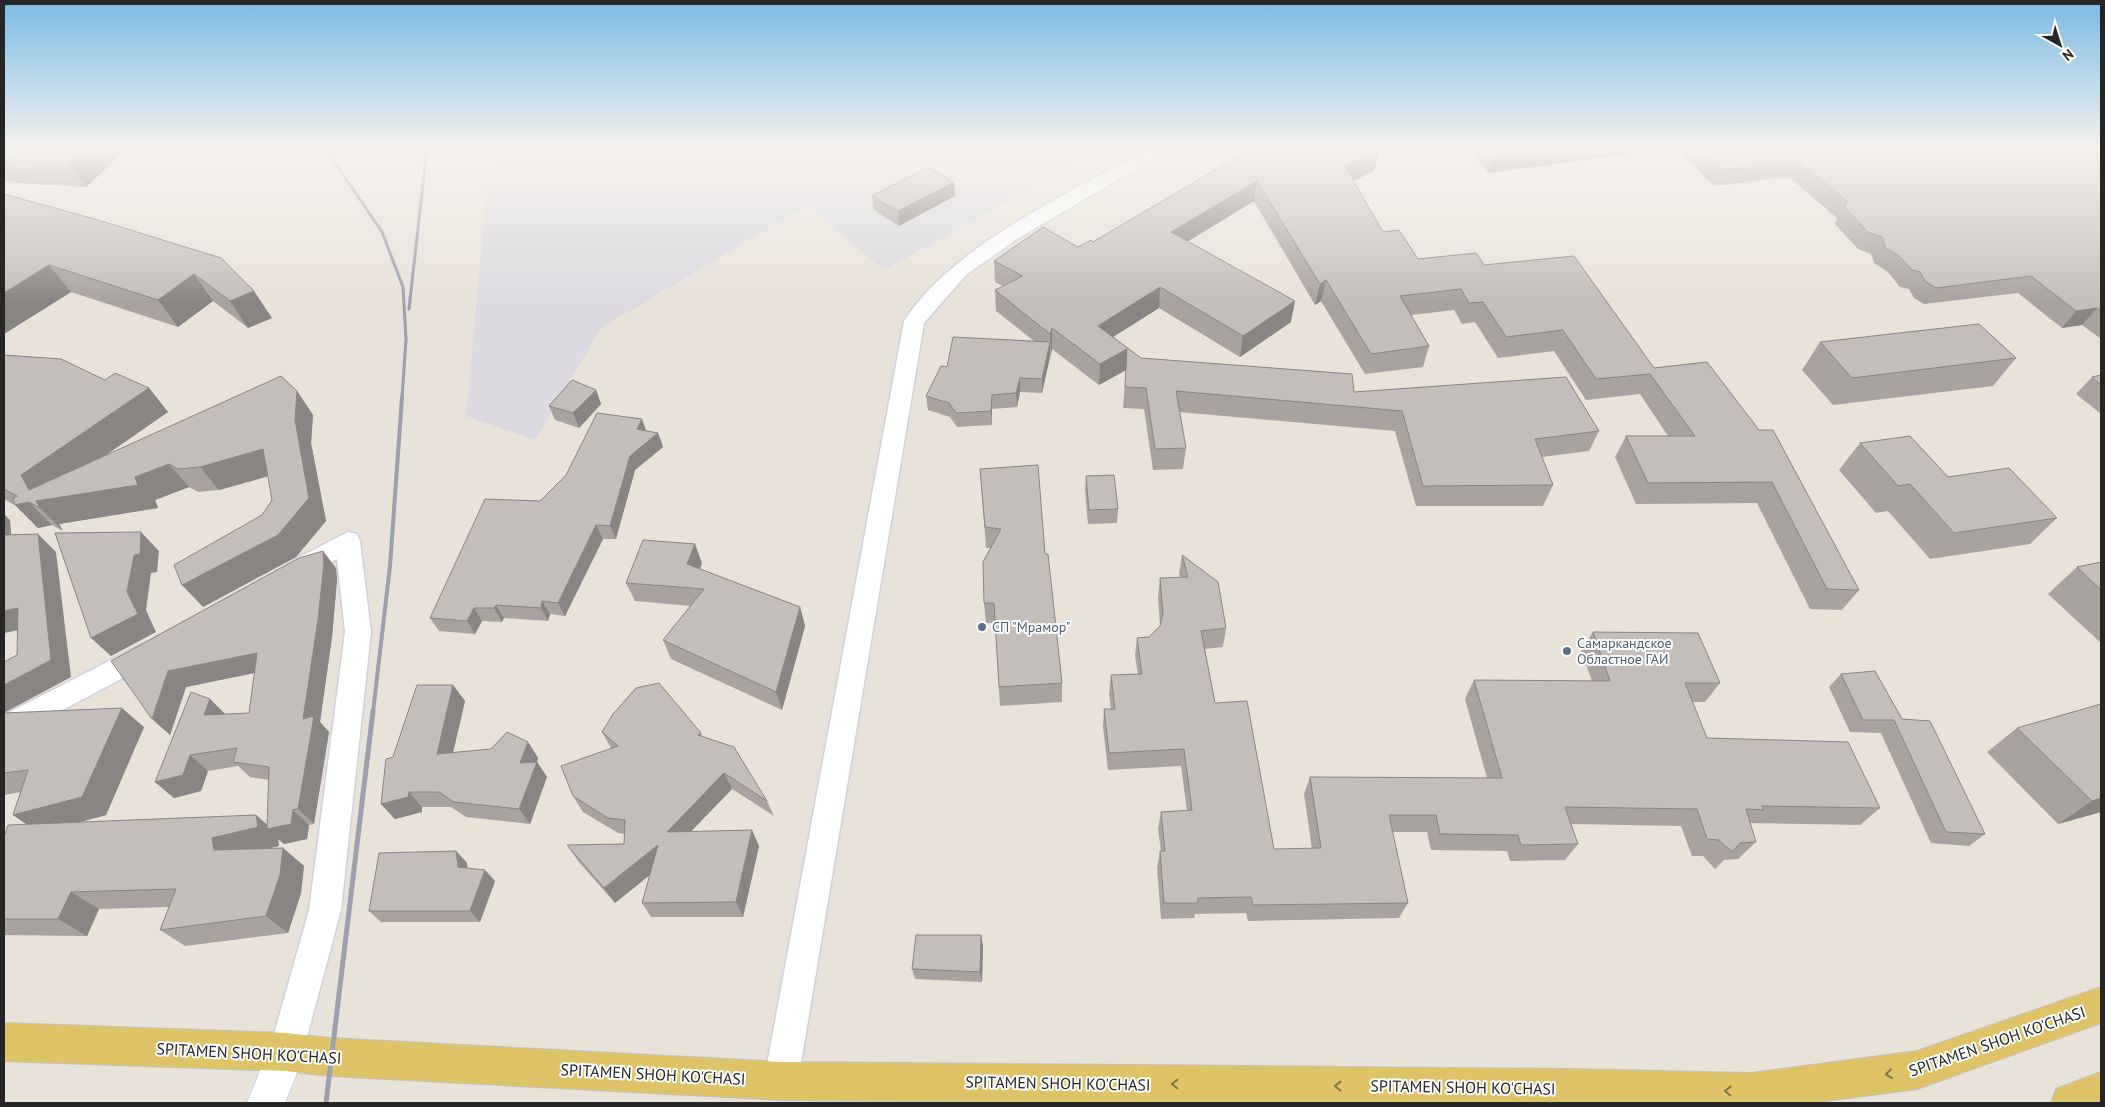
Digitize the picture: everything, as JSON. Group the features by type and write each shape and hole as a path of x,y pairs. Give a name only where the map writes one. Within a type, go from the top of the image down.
{"main road":[{"name":"SPITAMEN SHOH KO'CHASI","path":"4,1042 286,1052 781,1081 1548,1088 1751,1092 1917,1070 2101,1005"},
{"path":"2070,1103 2101,1091"}],"street":[{"path":"781,1081 914,321 959,271 1010,234 1071,200"},
{"path":"266,1103 286,1052 325,910 358,632 348,541 279,580"},
{"path":"4,730 168,642"}],"shaded area":[{"path":"486,200 1011,200 884,270 807,205 601,328 535,440 466,416"}],"building":[{"path":"4,200 24,200 221,258 254,291 230,301 194,274 158,300 49,265 4,293"},
{"path":"878,200 920,200 898,211"},
{"path":"1165,200 1226,200 1171,232 1295,301 1243,336 1160,287 1098,326 1141,358 1352,374 1354,392 1566,377 1599,431 1535,439 1553,485 1423,486 1402,411 1176,391 1186,448 1155,449 1146,388 1125,387 1127,349 1100,364 1052,328 1050,334 995,290 1023,276 994,261 1043,227 1078,247 1091,240 1093,242"},
{"path":"1268,200 1364,200 1383,232 1399,230 1418,259 1476,253 1484,265 1574,256 1654,368 1707,362 1759,430 1773,430 1859,590 1827,589 1772,482 1648,483 1626,436 1695,436 1650,374 1596,379 1563,330 1506,337 1483,302 1469,303 1461,289 1400,296 1429,346 1371,354 1326,280 1320,284"},
{"path":"1845,200 2101,200 2101,311 2097,308 2076,311 2031,276 1936,288 1925,281 1920,272 1912,270 1899,256 1885,247 1882,237 1868,232 1845,208 1847,201"},
{"path":"1979,324 2016,358 1852,378 1820,342"},
{"path":"953,337 1050,342 1042,379 1020,378 1016,393 992,395 991,411 956,413 949,403 926,396 941,366 947,367"},
{"path":"4,355 61,359 105,380 115,373 149,388 21,475 29,490 281,376 297,391 295,420 309,498 278,535 182,585 174,565 262,515 272,500 263,449 200,467 178,469 169,464 135,477 138,485 36,501 40,508 29,502 15,505 13,498 17,496 4,489"},
{"path":"2101,375 2101,385 2092,377"},
{"path":"572,380 596,390 573,413 549,406"},
{"path":"597,413 642,419 637,429 658,433 630,456 610,526 596,525 558,603 542,601 541,608 496,605 494,608 474,608 467,621 430,618 485,499 540,501 566,475"},
{"path":"1910,436 1948,477 2009,468 2057,518 1954,533 1910,484 1898,486 1860,443"},
{"path":"1038,465 1045,554 1048,554 1062,683 999,687 994,603 984,603 983,562 1001,529 985,527 980,469"},
{"path":"1114,475 1118,509 1089,510 1086,476"},
{"path":"141,532 140,554 134,555 127,592 138,614 91,638 55,533"},
{"path":"38,534 51,660 4,685 4,662 17,655 18,608 4,611 4,535"},
{"path":"643,540 695,544 687,564 800,607 776,692 663,640 704,589 626,583"},
{"path":"323,551 324,563 318,620 303,719 314,716 298,809 293,810 291,824 267,829 269,767 233,762 237,748 190,755 183,775 155,782 191,692 210,699 204,715 249,713 257,653 168,671 152,719 111,661 299,558"},
{"path":"1182,555 1218,582 1226,628 1201,631 1215,703 1247,701 1274,849 1321,848 1310,777 1502,778 1474,680 1610,681 1593,632 1698,633 1720,683 1685,683 1707,738 1848,742 1880,808 1762,806 1763,810 1746,809 1756,842 1740,843 1732,852 1719,840 1707,839 1697,809 1565,807 1578,844 1521,845 1518,835 1440,834 1436,815 1389,815 1408,903 1253,905 1251,897 1198,898 1198,903 1164,903 1160,851 1165,851 1161,812 1192,810 1184,749 1109,753 1104,709 1115,709 1111,675 1142,674 1137,638 1149,637 1160,626 1163,613 1160,578 1188,577"},
{"path":"2101,562 2101,590 2077,567"},
{"path":"1875,671 1902,719 1930,721 1985,834 1946,832 1894,720 1863,720 1841,674"},
{"path":"659,683 701,733 698,735 734,747 767,801 724,773 667,832 752,830 736,902 642,903 658,845 604,888 567,845 624,844 625,820 608,818 573,796 561,766 618,746 602,732 613,714 636,688"},
{"path":"417,685 453,685 437,754 491,749 507,732 528,742 520,763 537,762 519,809 454,802 439,792 409,792 408,797 381,804 386,759 393,757"},
{"path":"2101,704 2101,798 2092,801 2017,728"},
{"path":"122,708 82,797 13,815 28,770 4,773 4,713"},
{"path":"256,815 258,827 212,838 214,850 283,848 280,875 266,916 160,930 176,889 71,892 58,919 4,919 4,837 8,825"},
{"path":"456,851 458,867 485,870 470,911 369,911 379,853"},
{"path":"916,935 981,935 980,972 912,969"}],"railway":[{"path":"360,200 382,232 403,287 406,339 402,398"},
{"path":"409,309 421,200"},
{"path":"373,712 390,566 402,397"},
{"path":"326,1103 373,711"}],"place":[{"name":"СП \"Мрамор\"","path":"982,627"},
{"name":"Самаркандское Областное ГАИ","path":"1567,651"}]}
